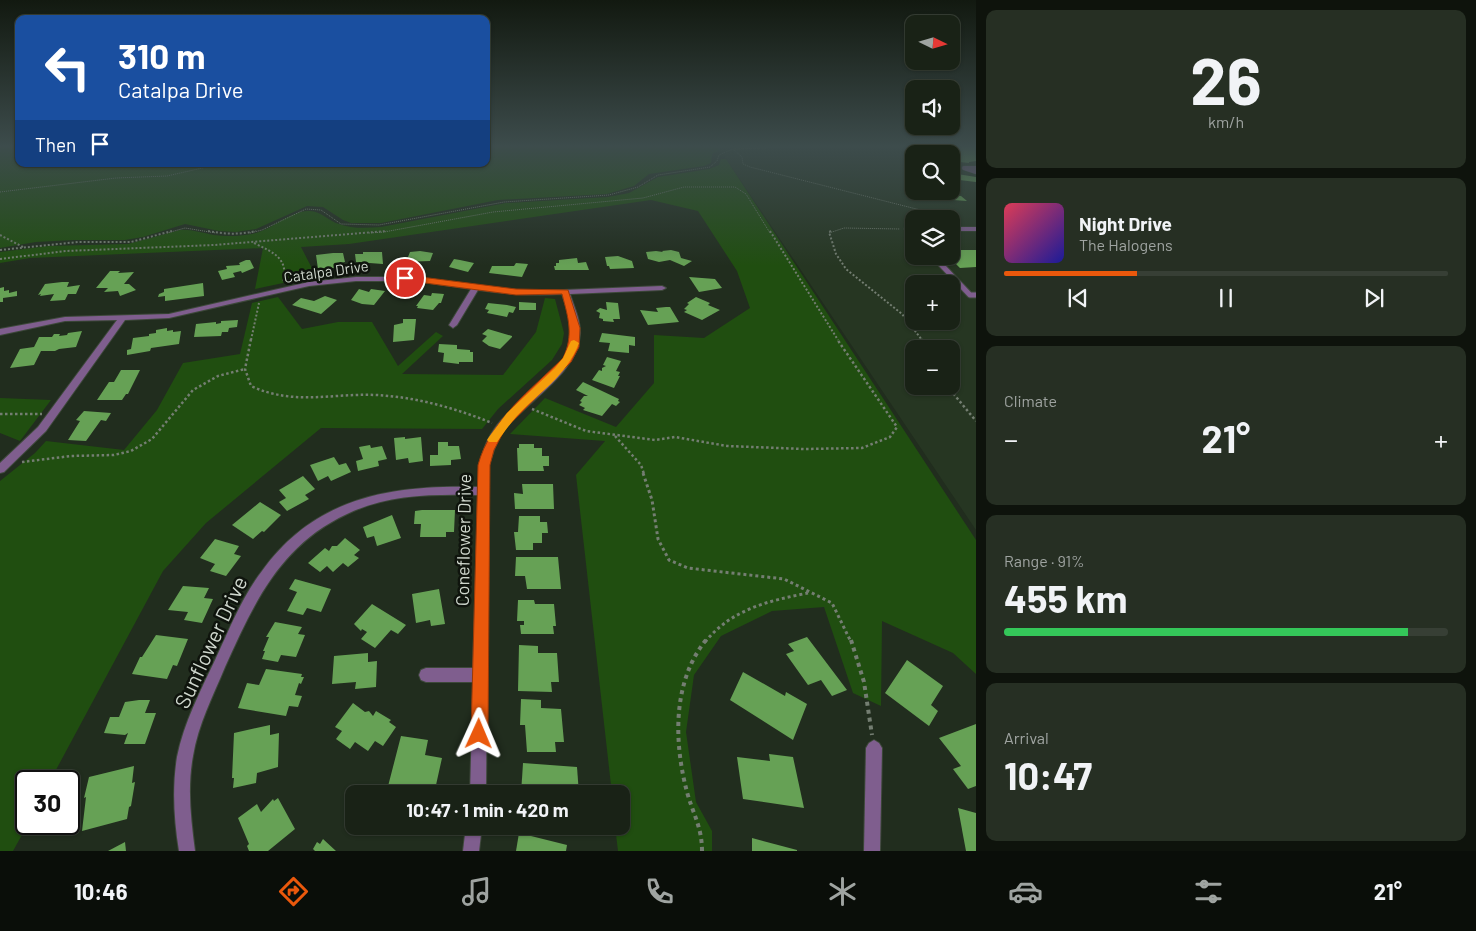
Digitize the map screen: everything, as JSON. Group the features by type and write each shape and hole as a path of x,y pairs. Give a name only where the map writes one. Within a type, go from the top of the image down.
{"street":[{"name":"Catalpa Drive","path":"0,332 65,319 156,317 183,313 332,281 386,278 425,279 516,292 662,288"},
{"path":"453,325 476,287"},
{"name":"Coneflower Drive","path":"478,785 484,465 488,450 500,427 559,370 568,359 574,347 575,328 565,292"},
{"path":"0,469 10,462 33,439 123,317"},
{"name":"Sunflower Drive","path":"188,851 182,820 182,788 185,756 193,726 251,596 266,573 293,544 320,522 363,502 410,492 483,491"},
{"path":"426,675 480,675"},
{"path":"872,851 874,748"},
{"path":"470,851 473,835"}],"lane":[{"path":"960,229 976,229"},
{"path":"941,265 973,295 976,303"}],"path":[{"path":"0,192 52,186"},
{"path":"0,250 78,242 131,242 185,228 225,234 244,234 262,230 306,210 321,210 341,224 379,225 504,202 609,195 642,186"},
{"path":"824,186 963,221"},
{"path":"905,229 844,228 829,232 832,246 850,273 887,300 909,321 922,340"},
{"path":"0,235 23,247"},
{"path":"253,242 264,247 283,263 286,268 283,281 284,290"},
{"path":"259,296 259,308 245,369 251,386 271,394 297,397 378,395 432,404 473,416 500,427"},
{"path":"10,462 31,462 74,456 117,455 138,448 156,435 169,421 180,403 198,385 228,371 245,369"},
{"path":"954,395 976,421"},
{"path":"522,405 586,431 614,434 641,465 652,500 658,539 669,560 688,568 762,574 777,578 832,603 850,637 864,682 874,748"},
{"path":"0,414 53,414"},
{"path":"702,851 700,827 688,794 680,759 678,712 686,677 694,657 710,636 729,618 755,606 810,592"}],"shaded area":[{"path":"744,186 905,186 905,200 960,200 960,186 976,186 976,530"}],"green space":[{"path":"0,186 634,186 607,194 498,200 381,223 351,223 323,207 307,206 256,229 236,232 219,231 185,224 143,237 125,240 36,242 0,248"},
{"path":"642,186 744,186 976,540 976,674 953,653 882,621 881,706 853,693 824,607 772,611 721,636 694,675 686,732 696,802 712,831 712,851 618,851 616,835 630,835 630,785 611,785 576,475 605,441 510,434 545,398 616,427 654,383 654,335 704,338 750,308 737,271 698,211 651,200 349,244 301,247 316,276 255,289 263,248 30,258 0,263 0,252 48,246 128,244 180,230 224,236 252,234 266,229 294,214 308,211 317,212 344,226 370,228 506,203 608,197 629,193"},
{"path":"278,297 302,329 338,322 372,322 398,366 436,332 443,336 402,374 503,375 536,332 545,298 555,299 564,333 562,344 552,360 498,409 482,429 321,428 206,523 163,571 56,770 15,770 15,835 22,835 13,851 0,851 0,481 35,453 46,441 124,450 157,410 183,363 240,354 252,303"},
{"path":"0,398 51,400 20,441 0,433"}],"building":[{"path":"960,196 967,201 953,200 960,200"},
{"path":"671,250 679,252 681,258 692,261 684,266 670,260 659,262 648,259 646,252 663,252"},
{"path":"960,250 976,250 976,267 960,268 957,265 960,265"},
{"path":"363,252 382,252 383,264 356,262 355,254 363,254"},
{"path":"410,252 433,253 430,261 401,262 403,257 408,257"},
{"path":"343,253 345,262 335,264 335,268 318,269 316,255"},
{"path":"618,256 632,261 634,268 610,269 607,266 605,257"},
{"path":"577,258 578,263 586,262 589,270 555,270 554,266 556,266 556,263 559,263 559,260"},
{"path":"454,259 474,263 468,272 449,267"},
{"path":"250,260 254,268 242,273 241,271 233,273 235,277 222,280 218,271 227,269 226,266 240,265 239,263"},
{"path":"516,263 528,264 522,277 489,273 492,266 514,266"},
{"path":"110,271 120,271 118,273 134,272 124,284 129,284 136,290 120,296 118,291 104,292 108,288 96,288"},
{"path":"689,277 715,279 722,288 699,292"},
{"path":"69,282 67,287 80,285 76,294 68,294 65,300 50,301 54,294 38,295 45,284"},
{"path":"203,283 204,296 165,301 165,296 158,297 159,294 164,292 164,289"},
{"path":"4,287 4,291 9,290 9,293 17,291 17,296 3,298 3,302 0,302 0,288"},
{"path":"359,289 369,292 371,289 385,291 374,305 362,304 351,300"},
{"path":"432,293 444,294 441,303 433,310 417,308 418,306 416,306 424,295 431,296"},
{"path":"325,296 337,300 321,314 292,305 301,298 314,301"},
{"path":"696,297 720,310 702,320 684,312 687,310 684,309 689,304 687,303"},
{"path":"519,302 536,303 536,310 519,310"},
{"path":"606,302 618,303 620,319 613,319 614,322 603,321 603,319 599,318 600,313 596,311 600,308 607,310"},
{"path":"488,303 516,307 513,313 509,312 507,317 487,313 489,310 485,309"},
{"path":"670,307 679,322 648,325 640,310 658,312 656,308"},
{"path":"403,319 416,319 414,340 393,342 394,325 403,323"},
{"path":"238,320 237,327 229,328 228,332 222,332 221,336 194,337 196,324 216,322 216,324 221,323 221,321"},
{"path":"167,328 167,331 181,331 179,344 151,348 150,351 127,355 127,350 131,349 133,338 149,336 149,334 156,333 156,330"},
{"path":"488,329 512,337 500,349 489,346 482,341 487,336 482,334"},
{"path":"82,331 76,347 55,351 41,351 34,365 10,368 20,349 34,347 39,337 52,337 54,334 60,334 59,336 67,335 68,333"},
{"path":"602,333 635,337 635,346 629,345 629,353 608,351 610,343 599,342"},
{"path":"439,344 457,345 457,349 470,350 470,352 473,352 473,362 459,362 459,364 443,362 444,353 438,352"},
{"path":"607,357 621,361 616,371 620,372 618,376 620,376 614,388 592,380 599,370 602,371 602,368 606,366 603,365"},
{"path":"121,370 140,370 128,394 122,400 97,400 109,382 114,382"},
{"path":"583,382 619,399 618,401 620,402 616,406 612,404 602,416 583,410 585,408 579,405 582,402 580,401 584,396 588,396 576,390"},
{"path":"84,411 111,413 106,421 101,420 86,441 68,440 80,421 76,420"},
{"path":"405,437 405,439 421,437 423,461 409,463 408,458 396,460 394,438"},
{"path":"438,442 448,442 448,446 459,446 461,459 451,460 451,465 430,466 430,455 438,455"},
{"path":"519,444 534,444 534,448 542,448 542,456 549,456 549,466 543,466 544,471 518,471 517,448 519,448"},
{"path":"370,445 371,448 382,446 387,459 378,461 379,466 358,471 356,461 363,459 359,447"},
{"path":"334,457 339,465 346,463 351,472 331,481 328,476 318,481 310,465"},
{"path":"303,476 315,489 305,495 309,499 287,511 279,502 286,498 279,490"},
{"path":"522,484 553,484 554,509 515,509 514,493 523,494"},
{"path":"260,502 281,515 264,532 262,531 253,539 232,525"},
{"path":"455,510 454,532 446,532 446,537 420,537 421,524 414,524 415,511"},
{"path":"392,515 401,538 377,546 374,536 367,538 363,527"},
{"path":"519,516 540,516 540,522 547,522 548,533 542,533 542,543 533,543 533,550 516,550 514,532 518,532"},
{"path":"345,538 360,550 354,555 359,558 348,567 343,563 333,572 327,566 320,572 308,563 325,548 329,551 332,546 337,546"},
{"path":"215,539 239,546 234,554 241,556 226,576 210,571 215,564 200,558"},
{"path":"516,557 558,557 561,589 527,589 525,576 515,576"},
{"path":"295,579 331,589 321,612 307,608 303,615 287,611 297,592 289,589"},
{"path":"183,586 209,588 204,598 213,599 202,623 184,620 188,612 168,610"},
{"path":"439,589 445,624 431,626 430,620 416,623 412,594"},
{"path":"518,600 534,600 535,604 554,604 556,626 553,626 554,634 521,634 520,625 524,625 524,621 517,621"},
{"path":"372,604 406,625 398,634 391,630 375,648 361,639 367,632 362,629 361,631 354,624"},
{"path":"275,622 302,627 298,634 305,635 296,657 281,655 278,662 262,659 269,637 266,637"},
{"path":"156,635 188,639 177,666 173,665 167,679 132,674 140,657 142,657"},
{"path":"807,637 847,690 832,696 821,680 808,685 786,654 794,651 788,644"},
{"path":"519,645 538,646 538,653 557,653 559,682 551,682 552,692 518,691"},
{"path":"368,653 368,662 377,661 376,687 355,689 356,682 332,684 334,656"},
{"path":"907,660 943,686 931,705 938,711 929,726 885,693"},
{"path":"266,669 302,674 301,677 304,677 301,684 299,683 295,695 302,696 298,707 289,706 286,716 238,708 247,683 259,685"},
{"path":"743,672 785,696 786,692 807,704 793,740 730,700"},
{"path":"521,699 541,700 541,708 561,709 564,742 555,742 556,752 527,752 525,725 520,725"},
{"path":"150,700 145,713 156,713 145,744 124,744 128,733 125,735 104,733 110,717 119,717 125,702"},
{"path":"353,703 365,712 369,711 373,716 376,711 391,720 389,722 396,727 383,746 375,741 368,751 355,742 350,749 336,739 342,731 335,727"},
{"path":"976,724 976,786 968,789 953,769 961,766 939,738"},
{"path":"270,725 270,735 279,733 278,767 257,773 256,783 233,788 234,733"},
{"path":"401,736 428,740 425,755 442,758 436,785 388,785"},
{"path":"769,754 793,757 804,808 743,799 737,757 770,761"},
{"path":"523,763 577,767 578,785 522,785"},
{"path":"134,766 132,783 135,782 127,819 82,831 86,797 84,798 89,777"},
{"path":"278,798 295,829 268,851 249,851 247,846 249,844 238,818 257,804 261,812 273,799 274,801"},
{"path":"958,808 976,813 976,851 966,851"},
{"path":"519,835 527,835 567,845 566,851 516,851"},
{"path":"752,838 797,850 797,851 752,851"},
{"path":"323,839 336,851 315,851 313,849 317,842 320,844"},
{"path":"125,842 126,851 108,851"}],"slow traffic":[{"path":"493,440 500,427 511,415 559,370 568,359 574,343"}],"route":[{"path":"405,278 435,280 500,291 565,292 575,328 574,347 568,359 500,427 488,450 484,465 479,734"}]}
